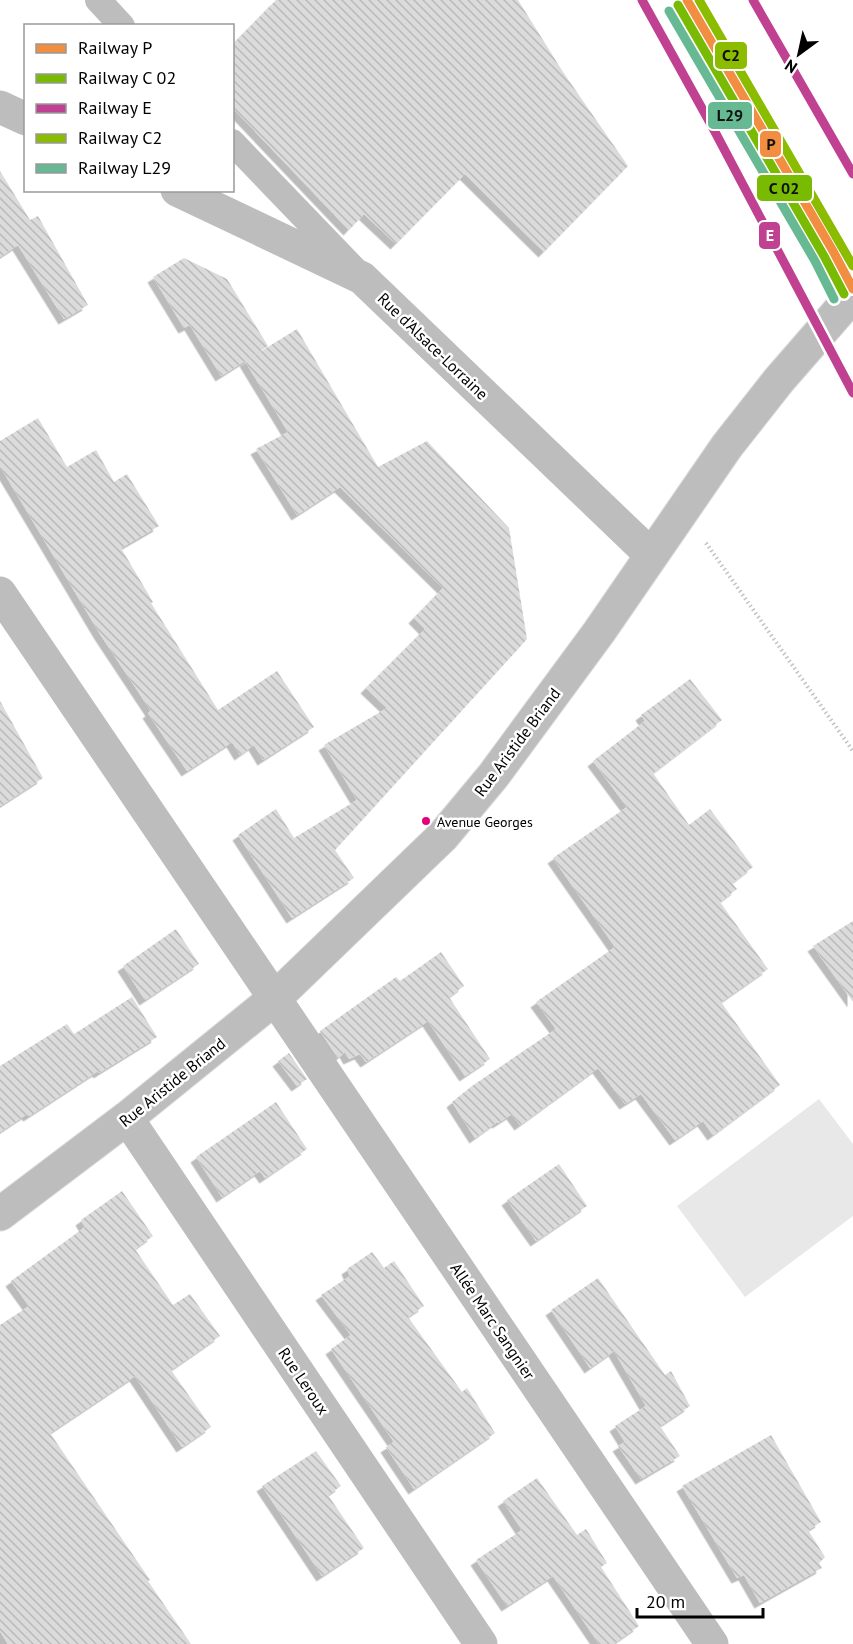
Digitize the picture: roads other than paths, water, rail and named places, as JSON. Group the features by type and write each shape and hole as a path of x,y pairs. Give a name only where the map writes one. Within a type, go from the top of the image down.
{"street":[{"path":"0,107 24,118"},
{"name":"Rue d'Alsace-Lorraine","path":"181,192 362,278 651,555"},
{"name":"Rue Aristide Briand","path":"0,1214 127,1119 274,999 443,836 500,766 599,632 727,446 779,380 853,296"},
{"path":"0,593 274,999"},
{"name":"Allée Marc Sangnier","path":"274,999 712,1644"},
{"name":"Rue Leroux","path":"127,1119 481,1644"}],"lane":[{"path":"98,0 120,24"},
{"path":"234,144 362,278"}],"rail line":[{"name":"E","path":"642,0 714,130 853,393"},
{"name":"P","path":"687,0 853,289"},
{"name":"C2","path":"699,0 853,266"},
{"name":"E","path":"753,0 853,174"},
{"name":"L29","path":"669,11 815,261 834,299"}],"place":[{"name":"Avenue Georges","path":"426,821"}]}
